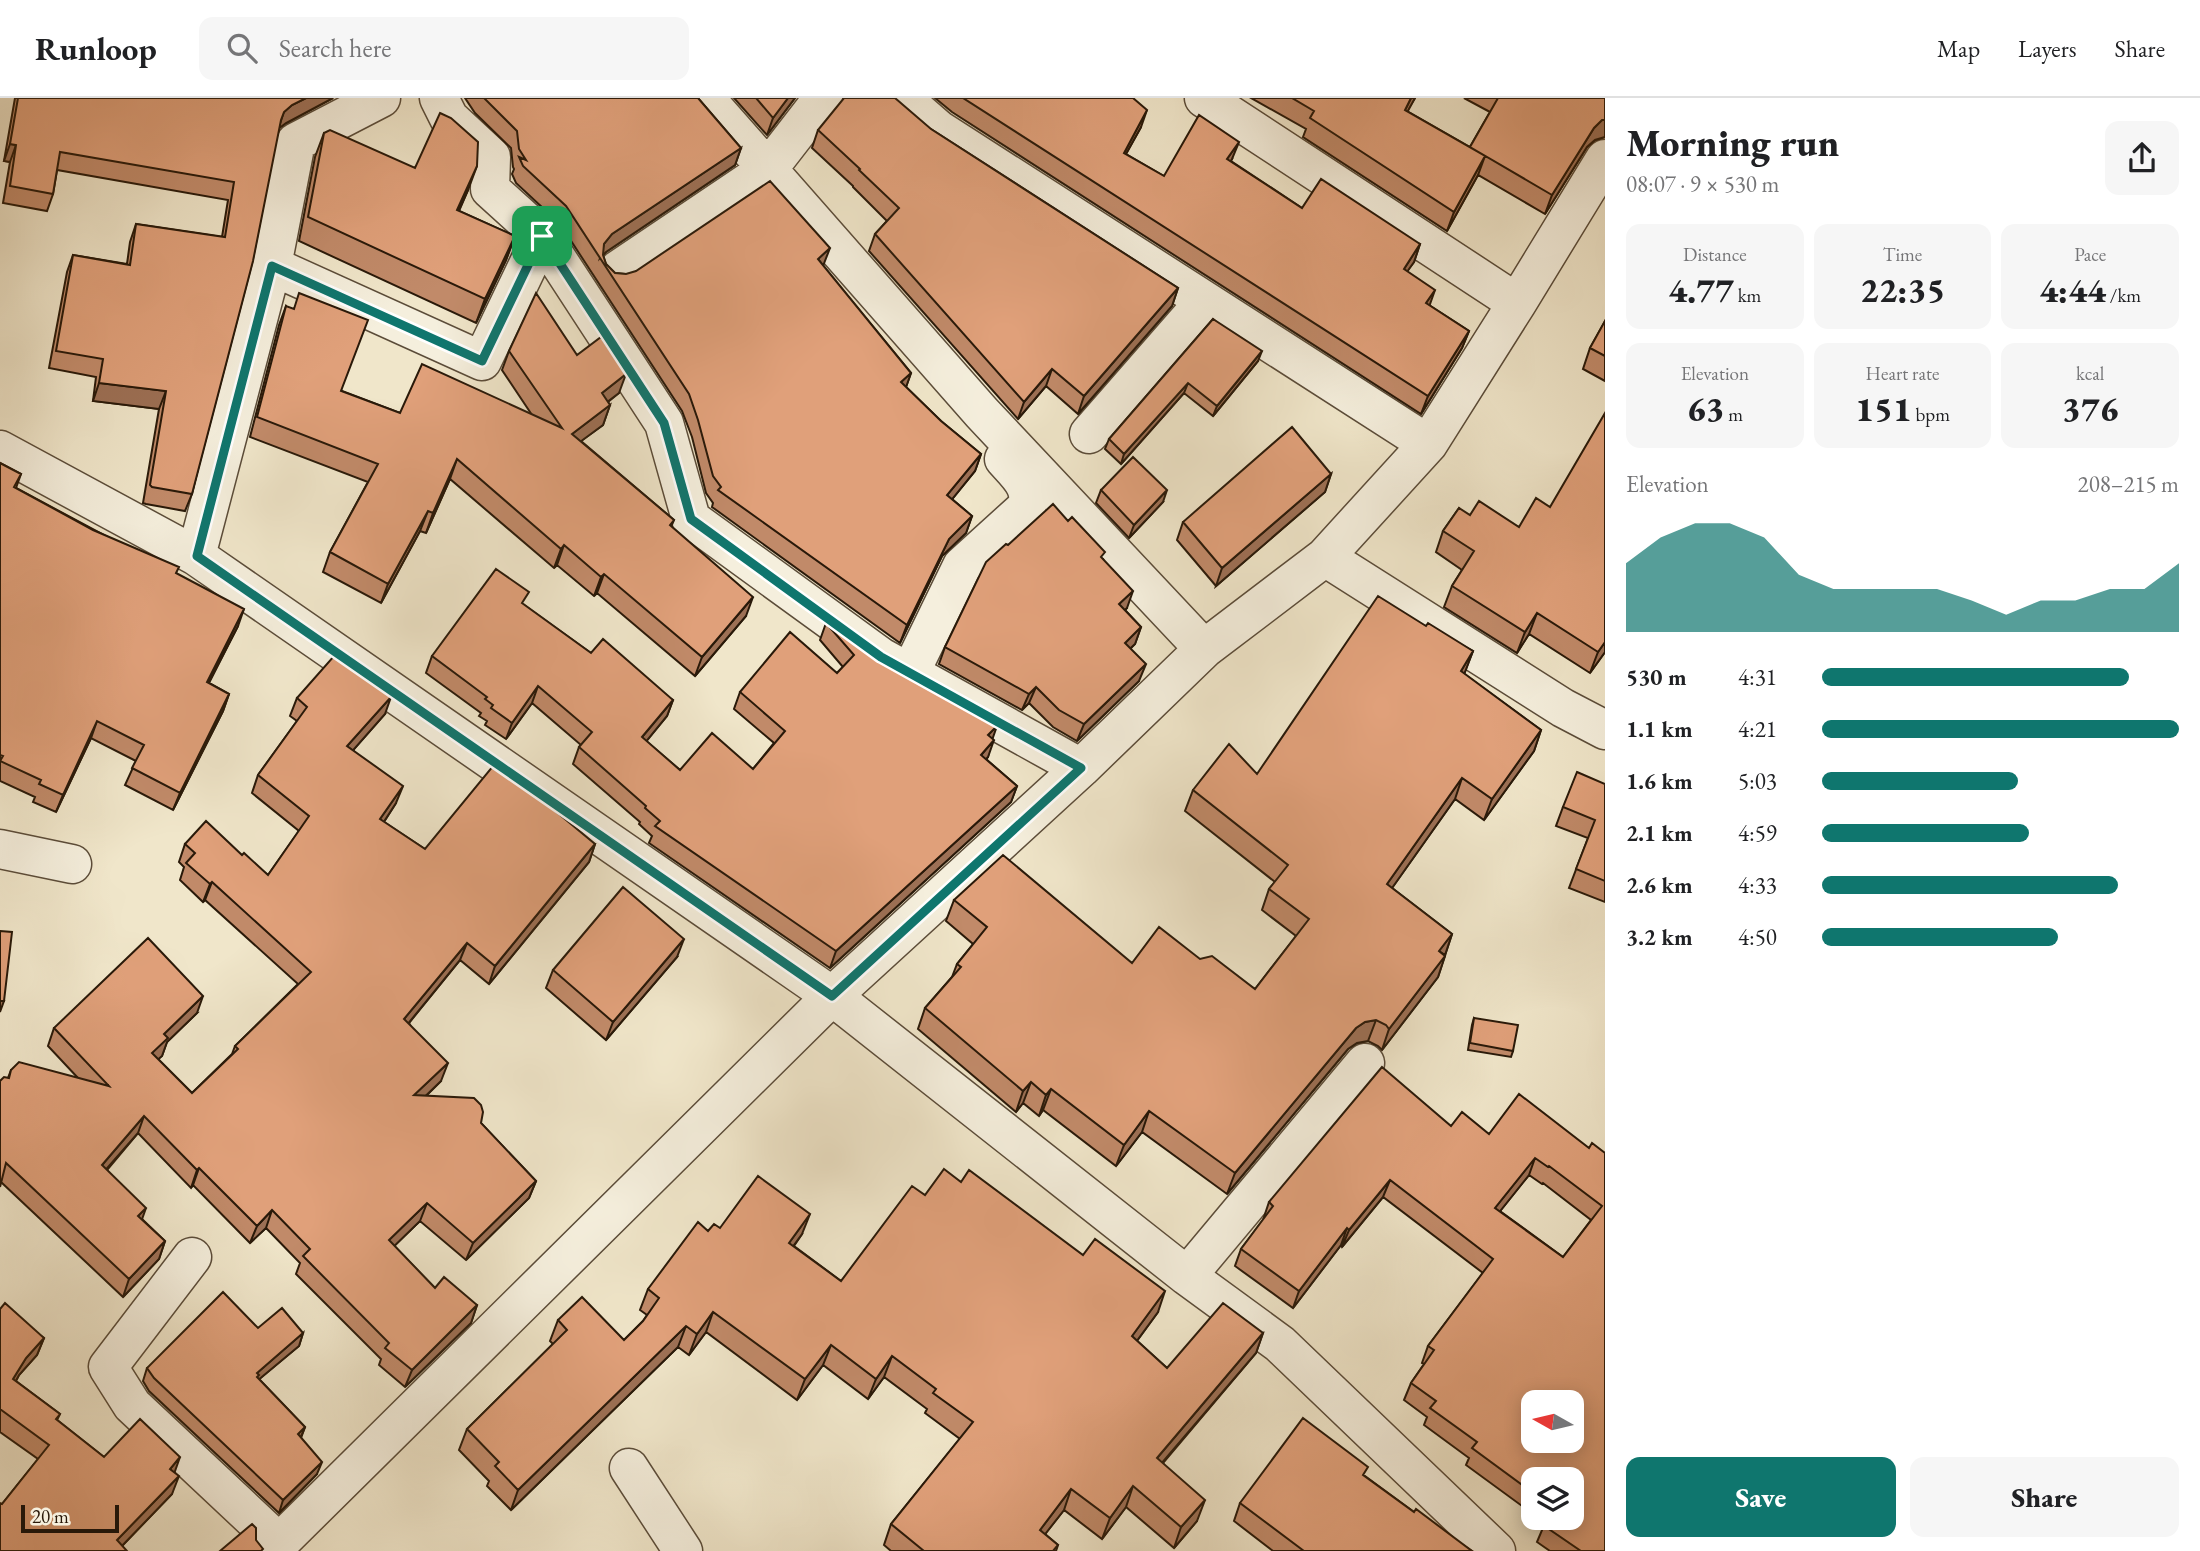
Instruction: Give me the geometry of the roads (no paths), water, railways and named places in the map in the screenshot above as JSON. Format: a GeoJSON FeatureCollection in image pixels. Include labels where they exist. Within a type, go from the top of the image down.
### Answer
{"type":"FeatureCollection","features":[{"type":"Feature","properties":{"kind":"street"},"geometry":{"type":"LineString","coordinates":[[197,556],[272,266],[296,142],[381,98]]}},
{"type":"Feature","properties":{"kind":"street"},"geometry":{"type":"LineString","coordinates":[[439,98],[449,118],[491,157],[490,189],[542,236],[664,423],[691,519],[881,657],[1081,768]]}},
{"type":"Feature","properties":{"kind":"street"},"geometry":{"type":"LineString","coordinates":[[705,98],[982,413],[1204,649]]}},
{"type":"Feature","properties":{"kind":"street"},"geometry":{"type":"LineString","coordinates":[[618,270],[768,169],[823,98]]}},
{"type":"Feature","properties":{"kind":"street"},"geometry":{"type":"LineString","coordinates":[[902,98],[939,130],[1427,443]]}},
{"type":"Feature","properties":{"kind":"street"},"geometry":{"type":"LineString","coordinates":[[1204,98],[1517,303]]}},
{"type":"Feature","properties":{"kind":"street"},"geometry":{"type":"LineString","coordinates":[[192,1257],[108,1367],[132,1405],[275,1547],[832,996],[1081,768],[1204,649],[1325,557],[1427,443],[1605,159]]}},
{"type":"Feature","properties":{"kind":"street"},"geometry":{"type":"LineString","coordinates":[[272,266],[482,361],[542,236]]}},
{"type":"Feature","properties":{"kind":"street"},"geometry":{"type":"LineString","coordinates":[[836,269],[1021,478],[1030,499],[1026,508],[962,566],[910,673]]}},
{"type":"Feature","properties":{"kind":"street"},"geometry":{"type":"LineString","coordinates":[[1089,434],[1205,301]]}},
{"type":"Feature","properties":{"kind":"street"},"geometry":{"type":"LineString","coordinates":[[0,450],[197,556],[832,996],[1187,1276],[1280,1344],[1496,1551]]}},
{"type":"Feature","properties":{"kind":"street"},"geometry":{"type":"LineString","coordinates":[[1325,557],[1563,708],[1605,730]]}},
{"type":"Feature","properties":{"kind":"street"},"geometry":{"type":"LineString","coordinates":[[0,849],[72,863]]}},
{"type":"Feature","properties":{"kind":"street"},"geometry":{"type":"LineString","coordinates":[[1187,1276],[1365,1063]]}},
{"type":"Feature","properties":{"kind":"street"},"geometry":{"type":"LineString","coordinates":[[629,1468],[683,1551]]}}]}
